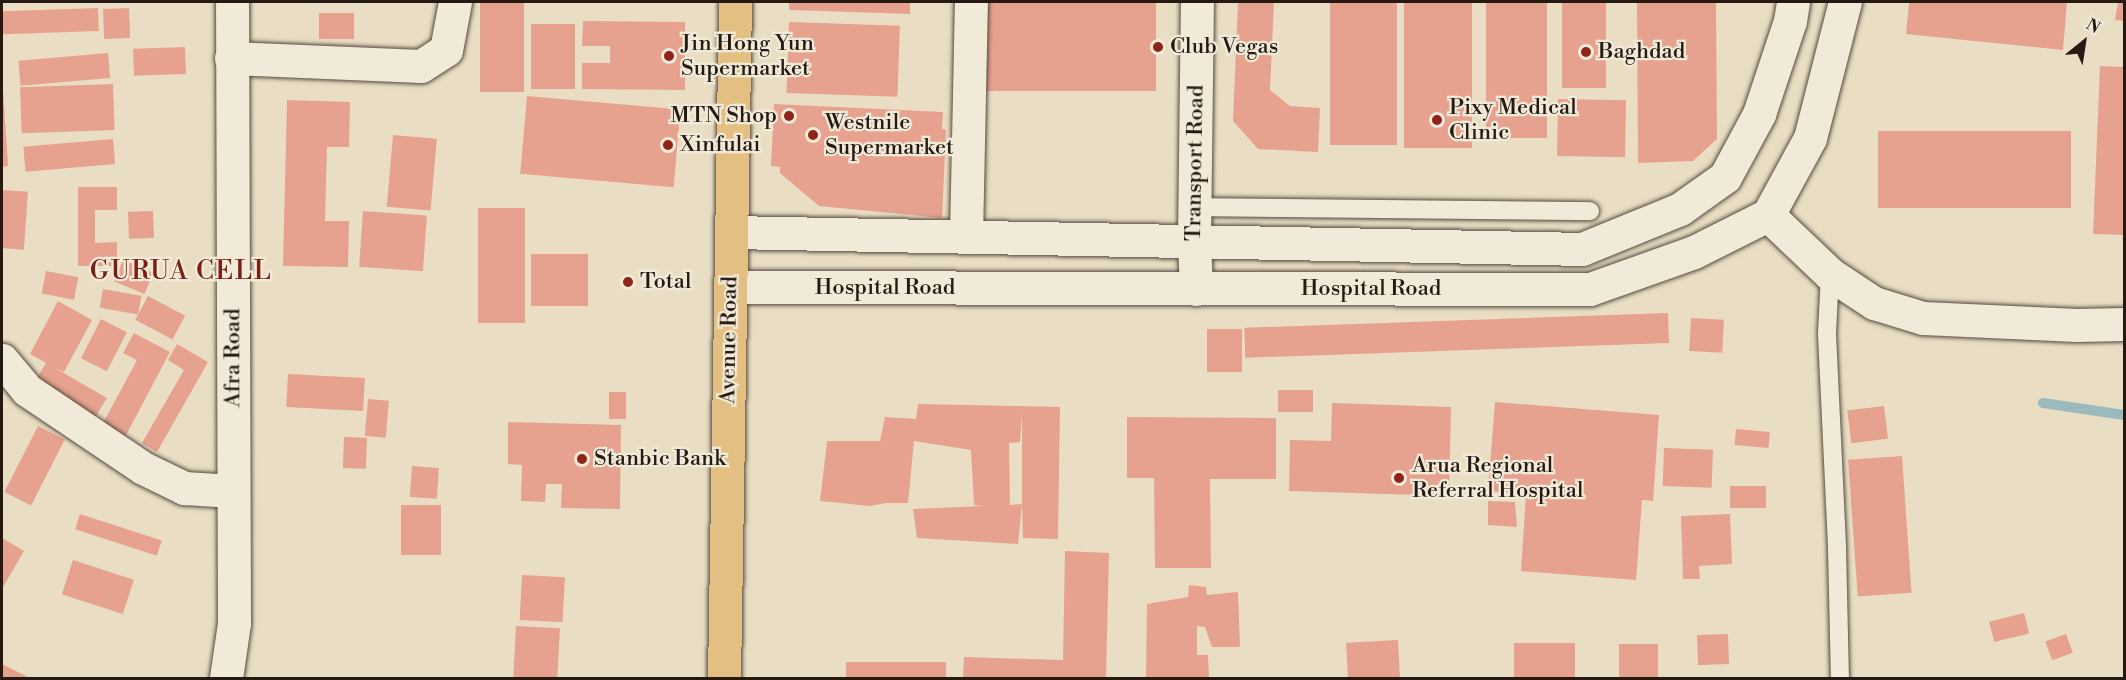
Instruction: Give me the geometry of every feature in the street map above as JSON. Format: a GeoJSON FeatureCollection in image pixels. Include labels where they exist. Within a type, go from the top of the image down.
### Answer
{"type":"FeatureCollection","features":[{"type":"Feature","properties":{"kind":"main road","name":"Afra Road"},"geometry":{"type":"LineString","coordinates":[[226,678],[234,623],[232,2]]}},
{"type":"Feature","properties":{"kind":"main road"},"geometry":{"type":"LineString","coordinates":[[231,58],[421,66],[446,50],[455,2]]}},
{"type":"Feature","properties":{"kind":"main road","name":"Avenue Road"},"geometry":{"type":"LineString","coordinates":[[724,678],[735,2]]}},
{"type":"Feature","properties":{"kind":"main road"},"geometry":{"type":"LineString","coordinates":[[966,237],[971,2]]}},
{"type":"Feature","properties":{"kind":"main road","name":"Transport Road"},"geometry":{"type":"LineString","coordinates":[[1196,289],[1194,207],[1197,2]]}},
{"type":"Feature","properties":{"kind":"main road","name":"Hospital Road"},"geometry":{"type":"LineString","coordinates":[[731,232],[1582,249],[1680,209],[1725,177],[1759,114],[1790,21],[1793,2]]}},
{"type":"Feature","properties":{"kind":"main road"},"geometry":{"type":"LineString","coordinates":[[1845,2],[1810,138],[1768,215],[1830,274],[1874,303],[1923,318],[2077,325],[2124,324]]}},
{"type":"Feature","properties":{"kind":"main road","name":"Hospital Road"},"geometry":{"type":"LineString","coordinates":[[730,287],[1590,289],[1694,252],[1768,215]]}},
{"type":"Feature","properties":{"kind":"main road"},"geometry":{"type":"LineString","coordinates":[[2,360],[27,390],[143,468],[184,488],[233,491]]}},
{"type":"Feature","properties":{"kind":"lane"},"geometry":{"type":"LineString","coordinates":[[1194,207],[1590,211]]}},
{"type":"Feature","properties":{"kind":"lane"},"geometry":{"type":"LineString","coordinates":[[1830,274],[1827,334],[1837,548],[1840,678]]}},
{"type":"Feature","properties":{"kind":"building"},"geometry":{"type":"Polygon","coordinates":[[[480,2],[524,2],[524,92],[480,92],[480,2]]]}},
{"type":"Feature","properties":{"kind":"building"},"geometry":{"type":"Polygon","coordinates":[[[789,2],[910,2],[910,14],[789,10],[789,2]]]}},
{"type":"Feature","properties":{"kind":"building"},"geometry":{"type":"Polygon","coordinates":[[[985,2],[1156,2],[1156,91],[985,91],[985,2]]]}},
{"type":"Feature","properties":{"kind":"building"},"geometry":{"type":"Polygon","coordinates":[[[1238,2],[1274,2],[1270,90],[1290,106],[1320,108],[1318,152],[1258,149],[1233,121],[1238,2]]]}},
{"type":"Feature","properties":{"kind":"building"},"geometry":{"type":"Polygon","coordinates":[[[1330,2],[1397,2],[1397,145],[1330,145],[1330,2]]]}},
{"type":"Feature","properties":{"kind":"building"},"geometry":{"type":"Polygon","coordinates":[[[1404,2],[1472,2],[1472,148],[1404,148],[1404,2]]]}},
{"type":"Feature","properties":{"kind":"building"},"geometry":{"type":"Polygon","coordinates":[[[1486,2],[1547,2],[1547,138],[1486,138],[1486,2]]]}},
{"type":"Feature","properties":{"kind":"building"},"geometry":{"type":"Polygon","coordinates":[[[1562,2],[1606,2],[1606,88],[1562,88],[1562,2]]]}},
{"type":"Feature","properties":{"kind":"building"},"geometry":{"type":"Polygon","coordinates":[[[1637,2],[1716,2],[1717,139],[1693,161],[1638,163],[1637,2]]]}},
{"type":"Feature","properties":{"kind":"building"},"geometry":{"type":"Polygon","coordinates":[[[1909,2],[2067,2],[2063,50],[1906,34],[1909,2]]]}},
{"type":"Feature","properties":{"kind":"building"},"geometry":{"type":"Polygon","coordinates":[[[2118,2],[2124,2],[2124,21],[2115,20],[2118,2]]]}},
{"type":"Feature","properties":{"kind":"building"},"geometry":{"type":"Polygon","coordinates":[[[98,8],[99,31],[3,34],[2,11],[98,8]]]}},
{"type":"Feature","properties":{"kind":"building"},"geometry":{"type":"Polygon","coordinates":[[[129,8],[130,38],[104,39],[103,9],[129,8]]]}},
{"type":"Feature","properties":{"kind":"building"},"geometry":{"type":"Polygon","coordinates":[[[319,13],[354,13],[354,39],[319,39],[319,13]]]}},
{"type":"Feature","properties":{"kind":"building"},"geometry":{"type":"Polygon","coordinates":[[[583,21],[685,22],[685,90],[582,89],[582,63],[610,63],[610,46],[582,46],[583,21]]]}},
{"type":"Feature","properties":{"kind":"building"},"geometry":{"type":"Polygon","coordinates":[[[789,22],[900,26],[897,97],[787,93],[789,22]]]}},
{"type":"Feature","properties":{"kind":"building"},"geometry":{"type":"Polygon","coordinates":[[[531,24],[575,24],[575,89],[531,89],[531,24]]]}},
{"type":"Feature","properties":{"kind":"building"},"geometry":{"type":"Polygon","coordinates":[[[185,47],[186,74],[134,76],[133,49],[185,47]]]}},
{"type":"Feature","properties":{"kind":"building"},"geometry":{"type":"Polygon","coordinates":[[[108,53],[110,78],[21,86],[18,61],[108,53]]]}},
{"type":"Feature","properties":{"kind":"building"},"geometry":{"type":"Polygon","coordinates":[[[2100,66],[2124,67],[2124,235],[2093,234],[2100,66]]]}},
{"type":"Feature","properties":{"kind":"building"},"geometry":{"type":"Polygon","coordinates":[[[2,74],[8,166],[2,167],[2,74]]]}},
{"type":"Feature","properties":{"kind":"building"},"geometry":{"type":"Polygon","coordinates":[[[113,84],[115,130],[22,133],[20,87],[113,84]]]}},
{"type":"Feature","properties":{"kind":"building"},"geometry":{"type":"Polygon","coordinates":[[[527,96],[680,109],[674,187],[520,174],[527,96]]]}},
{"type":"Feature","properties":{"kind":"building"},"geometry":{"type":"Polygon","coordinates":[[[1558,99],[1626,100],[1625,157],[1557,156],[1558,99]]]}},
{"type":"Feature","properties":{"kind":"building"},"geometry":{"type":"Polygon","coordinates":[[[287,100],[350,102],[349,147],[327,147],[325,221],[349,221],[348,267],[283,266],[287,100]]]}},
{"type":"Feature","properties":{"kind":"building"},"geometry":{"type":"Polygon","coordinates":[[[774,104],[943,112],[942,129],[946,130],[942,218],[819,206],[780,173],[780,167],[771,166],[774,104]]]}},
{"type":"Feature","properties":{"kind":"building"},"geometry":{"type":"Polygon","coordinates":[[[1878,131],[2071,131],[2071,208],[1878,208],[1878,131]]]}},
{"type":"Feature","properties":{"kind":"building"},"geometry":{"type":"Polygon","coordinates":[[[393,135],[437,139],[431,211],[387,207],[393,135]]]}},
{"type":"Feature","properties":{"kind":"building"},"geometry":{"type":"Polygon","coordinates":[[[113,139],[115,164],[26,172],[23,147],[113,139]]]}},
{"type":"Feature","properties":{"kind":"building"},"geometry":{"type":"Polygon","coordinates":[[[78,187],[117,187],[117,210],[95,210],[95,243],[117,242],[117,266],[78,266],[78,187]]]}},
{"type":"Feature","properties":{"kind":"building"},"geometry":{"type":"Polygon","coordinates":[[[2,190],[28,192],[24,250],[2,248],[2,190]]]}},
{"type":"Feature","properties":{"kind":"building"},"geometry":{"type":"Polygon","coordinates":[[[478,208],[525,208],[525,323],[478,323],[478,208]]]}},
{"type":"Feature","properties":{"kind":"building"},"geometry":{"type":"Polygon","coordinates":[[[153,211],[154,238],[129,239],[128,212],[153,211]]]}},
{"type":"Feature","properties":{"kind":"building"},"geometry":{"type":"Polygon","coordinates":[[[363,211],[427,215],[423,271],[359,267],[363,211]]]}},
{"type":"Feature","properties":{"kind":"building"},"geometry":{"type":"Polygon","coordinates":[[[531,254],[588,254],[588,306],[531,306],[531,254]]]}},
{"type":"Feature","properties":{"kind":"building"},"geometry":{"type":"Polygon","coordinates":[[[123,260],[153,273],[144,294],[114,281],[123,260]]]}},
{"type":"Feature","properties":{"kind":"building"},"geometry":{"type":"Polygon","coordinates":[[[46,271],[78,277],[74,300],[42,294],[46,271]]]}},
{"type":"Feature","properties":{"kind":"building"},"geometry":{"type":"Polygon","coordinates":[[[103,289],[141,296],[138,314],[100,308],[103,289]]]}},
{"type":"Feature","properties":{"kind":"building"},"geometry":{"type":"Polygon","coordinates":[[[148,296],[185,316],[172,340],[135,320],[148,296]]]}},
{"type":"Feature","properties":{"kind":"building"},"geometry":{"type":"Polygon","coordinates":[[[58,301],[92,320],[64,372],[55,368],[107,398],[91,424],[30,390],[46,363],[30,354],[58,301]]]}},
{"type":"Feature","properties":{"kind":"building"},"geometry":{"type":"Polygon","coordinates":[[[1668,313],[1669,343],[1245,358],[1244,328],[1668,313]]]}},
{"type":"Feature","properties":{"kind":"building"},"geometry":{"type":"Polygon","coordinates":[[[1691,318],[1724,320],[1722,353],[1689,351],[1691,318]]]}},
{"type":"Feature","properties":{"kind":"building"},"geometry":{"type":"Polygon","coordinates":[[[101,319],[127,332],[107,371],[81,358],[101,319]]]}},
{"type":"Feature","properties":{"kind":"building"},"geometry":{"type":"Polygon","coordinates":[[[1207,329],[1242,329],[1242,372],[1207,372],[1207,329]]]}},
{"type":"Feature","properties":{"kind":"building"},"geometry":{"type":"Polygon","coordinates":[[[134,333],[170,352],[124,439],[101,427],[137,360],[123,353],[134,333]]]}},
{"type":"Feature","properties":{"kind":"building"},"geometry":{"type":"Polygon","coordinates":[[[177,344],[208,362],[157,452],[142,443],[184,370],[168,360],[177,344]]]}},
{"type":"Feature","properties":{"kind":"building"},"geometry":{"type":"Polygon","coordinates":[[[288,374],[365,378],[363,411],[286,407],[288,374]]]}},
{"type":"Feature","properties":{"kind":"building"},"geometry":{"type":"Polygon","coordinates":[[[1278,390],[1313,390],[1313,412],[1278,412],[1278,390]]]}},
{"type":"Feature","properties":{"kind":"building"},"geometry":{"type":"Polygon","coordinates":[[[609,392],[626,392],[626,419],[609,419],[609,392]]]}},
{"type":"Feature","properties":{"kind":"building"},"geometry":{"type":"Polygon","coordinates":[[[368,399],[389,401],[386,438],[365,436],[368,399]]]}},
{"type":"Feature","properties":{"kind":"building"},"geometry":{"type":"Polygon","coordinates":[[[1495,402],[1659,415],[1653,501],[1642,500],[1636,580],[1521,571],[1526,494],[1488,491],[1495,402]]]}},
{"type":"Feature","properties":{"kind":"building"},"geometry":{"type":"Polygon","coordinates":[[[1332,403],[1451,407],[1449,496],[1289,491],[1290,440],[1331,441],[1332,403]]]}},
{"type":"Feature","properties":{"kind":"building"},"geometry":{"type":"Polygon","coordinates":[[[918,404],[1060,407],[1058,539],[1023,538],[1022,504],[1018,544],[917,538],[913,509],[983,506],[974,505],[971,450],[914,441],[908,503],[870,506],[820,501],[827,441],[880,441],[885,417],[916,419],[918,404]],[[1022,413],[1020,442],[1009,443],[1010,505],[1022,504],[1022,413]]]}},
{"type":"Feature","properties":{"kind":"building"},"geometry":{"type":"Polygon","coordinates":[[[1884,406],[1888,439],[1851,443],[1847,411],[1884,406]]]}},
{"type":"Feature","properties":{"kind":"building"},"geometry":{"type":"Polygon","coordinates":[[[1127,417],[1276,418],[1276,479],[1210,479],[1211,568],[1155,568],[1154,478],[1127,478],[1127,417]]]}},
{"type":"Feature","properties":{"kind":"building"},"geometry":{"type":"Polygon","coordinates":[[[508,422],[621,425],[620,509],[561,508],[562,484],[546,484],[545,502],[521,501],[522,465],[508,464],[508,422]]]}},
{"type":"Feature","properties":{"kind":"building"},"geometry":{"type":"Polygon","coordinates":[[[38,426],[65,440],[31,506],[4,492],[38,426]]]}},
{"type":"Feature","properties":{"kind":"building"},"geometry":{"type":"Polygon","coordinates":[[[1736,429],[1770,432],[1768,448],[1735,445],[1736,429]]]}},
{"type":"Feature","properties":{"kind":"building"},"geometry":{"type":"Polygon","coordinates":[[[344,437],[367,438],[366,469],[343,468],[344,437]]]}},
{"type":"Feature","properties":{"kind":"building"},"geometry":{"type":"Polygon","coordinates":[[[1664,448],[1713,450],[1712,488],[1663,486],[1664,448]]]}},
{"type":"Feature","properties":{"kind":"building"},"geometry":{"type":"Polygon","coordinates":[[[1902,456],[1912,593],[1858,596],[1848,460],[1902,456]]]}},
{"type":"Feature","properties":{"kind":"building"},"geometry":{"type":"Polygon","coordinates":[[[412,466],[439,468],[437,499],[410,497],[412,466]]]}},
{"type":"Feature","properties":{"kind":"building"},"geometry":{"type":"Polygon","coordinates":[[[1730,486],[1766,486],[1766,508],[1730,508],[1730,486]]]}},
{"type":"Feature","properties":{"kind":"building"},"geometry":{"type":"Polygon","coordinates":[[[1488,501],[1515,502],[1517,527],[1488,525],[1488,501]]]}},
{"type":"Feature","properties":{"kind":"building"},"geometry":{"type":"Polygon","coordinates":[[[401,505],[441,505],[441,555],[401,555],[401,505]]]}},
{"type":"Feature","properties":{"kind":"building"},"geometry":{"type":"Polygon","coordinates":[[[80,514],[162,541],[157,556],[75,529],[80,514]]]}},
{"type":"Feature","properties":{"kind":"building"},"geometry":{"type":"Polygon","coordinates":[[[1730,514],[1732,564],[1699,566],[1700,579],[1683,579],[1681,516],[1730,514]]]}},
{"type":"Feature","properties":{"kind":"building"},"geometry":{"type":"Polygon","coordinates":[[[2,538],[24,551],[3,587],[2,586],[2,538]]]}},
{"type":"Feature","properties":{"kind":"building"},"geometry":{"type":"Polygon","coordinates":[[[1065,551],[1109,553],[1106,678],[963,678],[964,657],[1063,660],[1065,551]]]}},
{"type":"Feature","properties":{"kind":"building"},"geometry":{"type":"Polygon","coordinates":[[[73,560],[134,580],[123,614],[62,594],[73,560]]]}},
{"type":"Feature","properties":{"kind":"building"},"geometry":{"type":"Polygon","coordinates":[[[522,575],[565,577],[563,622],[520,620],[522,575]]]}},
{"type":"Feature","properties":{"kind":"building"},"geometry":{"type":"Polygon","coordinates":[[[1189,585],[1206,587],[1207,595],[1238,592],[1240,647],[1212,647],[1205,627],[1197,626],[1197,655],[1208,655],[1209,678],[1146,678],[1147,604],[1188,597],[1189,585]]]}},
{"type":"Feature","properties":{"kind":"building"},"geometry":{"type":"Polygon","coordinates":[[[2024,613],[2029,633],[1994,642],[1989,622],[2024,613]]]}},
{"type":"Feature","properties":{"kind":"building"},"geometry":{"type":"Polygon","coordinates":[[[516,626],[560,628],[557,678],[513,678],[516,626]]]}},
{"type":"Feature","properties":{"kind":"building"},"geometry":{"type":"Polygon","coordinates":[[[1728,634],[1729,664],[1698,665],[1697,635],[1728,634]]]}},
{"type":"Feature","properties":{"kind":"building"},"geometry":{"type":"Polygon","coordinates":[[[2066,634],[2073,653],[2052,660],[2045,642],[2066,634]]]}},
{"type":"Feature","properties":{"kind":"building"},"geometry":{"type":"Polygon","coordinates":[[[1398,640],[1400,678],[1348,678],[1346,643],[1398,640]]]}},
{"type":"Feature","properties":{"kind":"building"},"geometry":{"type":"Polygon","coordinates":[[[1514,643],[1575,643],[1575,678],[1514,678],[1514,643]]]}},
{"type":"Feature","properties":{"kind":"building"},"geometry":{"type":"Polygon","coordinates":[[[1619,644],[1658,644],[1658,678],[1619,678],[1619,644]]]}},
{"type":"Feature","properties":{"kind":"building"},"geometry":{"type":"Polygon","coordinates":[[[846,662],[946,662],[946,678],[846,678],[846,662]]]}},
{"type":"Feature","properties":{"kind":"building"},"geometry":{"type":"Polygon","coordinates":[[[2,664],[30,678],[2,678],[2,664]]]}},
{"type":"Feature","properties":{"kind":"waterway"},"geometry":{"type":"LineString","coordinates":[[2043,403],[2124,415]]}},
{"type":"Feature","properties":{"kind":"place","name":"Club Vegas"},"geometry":{"type":"Point","coordinates":[1158,47]}},
{"type":"Feature","properties":{"kind":"place","name":"Baghdad"},"geometry":{"type":"Point","coordinates":[1586,52]}},
{"type":"Feature","properties":{"kind":"place","name":"Jin Hong Yun Supermarket"},"geometry":{"type":"Point","coordinates":[669,56]}},
{"type":"Feature","properties":{"kind":"place","name":"MTN Shop"},"geometry":{"type":"Point","coordinates":[789,116]}},
{"type":"Feature","properties":{"kind":"place","name":"Pixy Medical Clinic"},"geometry":{"type":"Point","coordinates":[1437,120]}},
{"type":"Feature","properties":{"kind":"place","name":"Westnile Supermarket"},"geometry":{"type":"Point","coordinates":[813,135]}},
{"type":"Feature","properties":{"kind":"place","name":"Xinfulai"},"geometry":{"type":"Point","coordinates":[668,145]}},
{"type":"Feature","properties":{"kind":"place","name":"Total"},"geometry":{"type":"Point","coordinates":[628,282]}},
{"type":"Feature","properties":{"kind":"place","name":"Stanbic Bank"},"geometry":{"type":"Point","coordinates":[582,459]}},
{"type":"Feature","properties":{"kind":"place","name":"Arua Regional Referral Hospital"},"geometry":{"type":"Point","coordinates":[1399,478]}},
{"type":"Feature","properties":{"kind":"district","name":"GURUA CELL"},"geometry":{"type":"Point","coordinates":[181,272]}}]}
